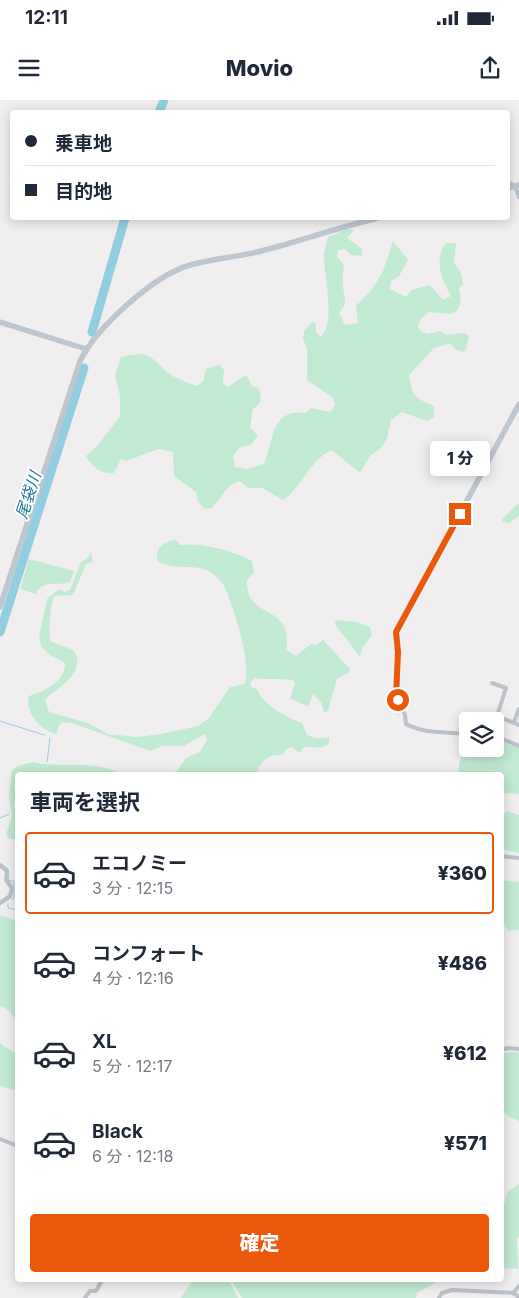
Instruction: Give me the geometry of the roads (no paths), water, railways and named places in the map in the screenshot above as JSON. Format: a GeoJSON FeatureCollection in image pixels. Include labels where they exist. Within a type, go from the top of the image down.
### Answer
{"type":"FeatureCollection","features":[{"type":"Feature","properties":{"kind":"street"},"geometry":{"type":"LineString","coordinates":[[517,186],[519,197]]}},
{"type":"Feature","properties":{"kind":"street"},"geometry":{"type":"LineString","coordinates":[[0,607],[80,361],[86,349],[103,328],[136,298],[173,271],[191,265],[264,251],[371,220]]}},
{"type":"Feature","properties":{"kind":"street"},"geometry":{"type":"LineString","coordinates":[[0,322],[86,349]]}},
{"type":"Feature","properties":{"kind":"street"},"geometry":{"type":"LineString","coordinates":[[459,733],[428,730],[423,732],[406,724],[405,714],[396,697],[398,652],[396,632],[519,404]]}},
{"type":"Feature","properties":{"kind":"street"},"geometry":{"type":"LineString","coordinates":[[492,683],[506,688],[498,712]]}},
{"type":"Feature","properties":{"kind":"street"},"geometry":{"type":"LineString","coordinates":[[514,722],[519,709]]}},
{"type":"Feature","properties":{"kind":"street"},"geometry":{"type":"LineString","coordinates":[[504,718],[519,724]]}},
{"type":"Feature","properties":{"kind":"street"},"geometry":{"type":"LineString","coordinates":[[504,740],[519,746]]}},
{"type":"Feature","properties":{"kind":"street"},"geometry":{"type":"LineString","coordinates":[[504,856],[519,858]]}},
{"type":"Feature","properties":{"kind":"street"},"geometry":{"type":"LineString","coordinates":[[0,865],[7,871],[6,880],[12,888],[10,896],[0,903]]}},
{"type":"Feature","properties":{"kind":"street"},"geometry":{"type":"LineString","coordinates":[[504,1049],[519,1049]]}},
{"type":"Feature","properties":{"kind":"street"},"geometry":{"type":"LineString","coordinates":[[0,1139],[15,1145]]}},
{"type":"Feature","properties":{"kind":"street"},"geometry":{"type":"LineString","coordinates":[[84,1298],[90,1291],[96,1291],[101,1282]]}},
{"type":"Feature","properties":{"kind":"street"},"geometry":{"type":"LineString","coordinates":[[513,1293],[519,1286]]}},
{"type":"Feature","properties":{"kind":"street"},"geometry":{"type":"LineString","coordinates":[[439,1298],[442,1293],[452,1290],[513,1293],[519,1296]]}},
{"type":"Feature","properties":{"kind":"waterway","name":"尾袋川"},"geometry":{"type":"LineString","coordinates":[[160,110],[164,100]]}},
{"type":"Feature","properties":{"kind":"waterway","name":"尾袋川"},"geometry":{"type":"LineString","coordinates":[[92,332],[124,220]]}},
{"type":"Feature","properties":{"kind":"waterway","name":"尾袋川"},"geometry":{"type":"LineString","coordinates":[[0,632],[84,368]]}},
{"type":"Feature","properties":{"kind":"waterway"},"geometry":{"type":"LineString","coordinates":[[0,721],[44,735]]}},
{"type":"Feature","properties":{"kind":"waterway"},"geometry":{"type":"LineString","coordinates":[[47,762],[50,738]]}},
{"type":"Feature","properties":{"kind":"waterway"},"geometry":{"type":"LineString","coordinates":[[0,818],[9,814]]}},
{"type":"Feature","properties":{"kind":"waterway"},"geometry":{"type":"LineString","coordinates":[[0,863],[8,869],[9,881],[14,881],[14,897],[12,900]]}},
{"type":"Feature","properties":{"kind":"waterway"},"geometry":{"type":"LineString","coordinates":[[0,905],[9,899]]}},
{"type":"Feature","properties":{"kind":"waterway"},"geometry":{"type":"LineString","coordinates":[[8,904],[8,908],[15,909]]}}]}
